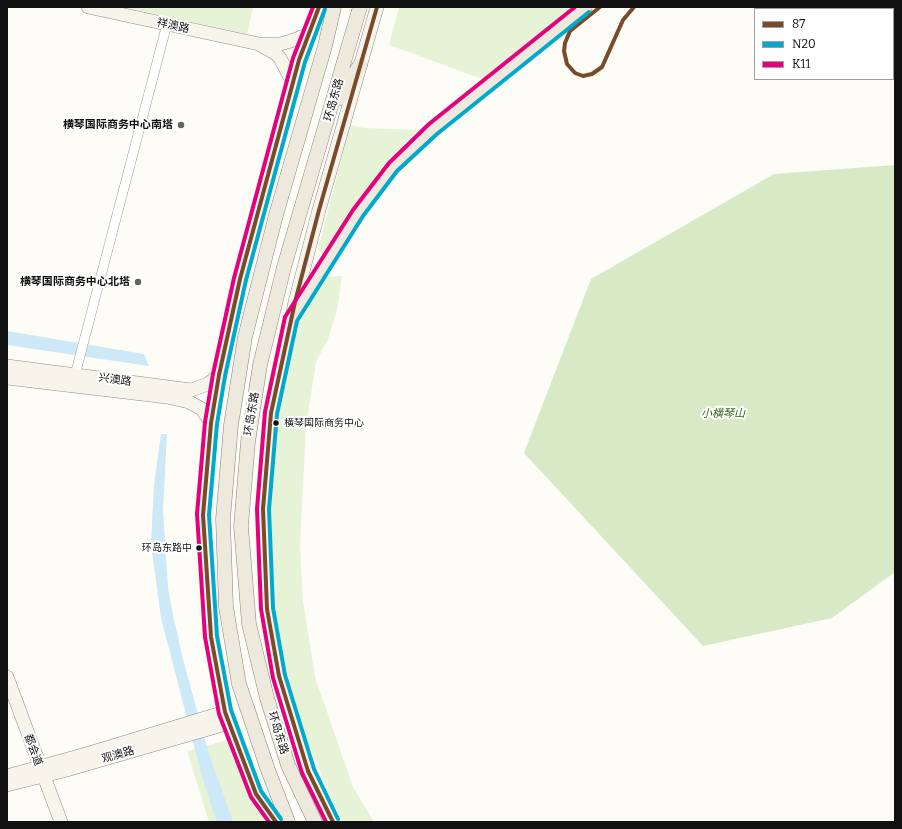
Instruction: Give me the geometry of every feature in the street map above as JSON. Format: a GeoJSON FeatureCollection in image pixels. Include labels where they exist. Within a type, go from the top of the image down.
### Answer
{"type":"FeatureCollection","features":[{"type":"Feature","properties":{"kind":"main road","name":"祥澳路"},"geometry":{"type":"LineString","coordinates":[[88,7],[259,44],[280,44],[291,42],[309,34]]}},
{"type":"Feature","properties":{"kind":"main road"},"geometry":{"type":"LineString","coordinates":[[276,822],[256,794],[227,718],[211,637],[203,515],[211,423],[219,375],[240,279],[299,60],[319,7]]}},
{"type":"Feature","properties":{"kind":"main road","name":"环岛东路"},"geometry":{"type":"LineString","coordinates":[[288,822],[268,770],[239,684],[226,607],[223,519],[231,425],[245,337],[276,215],[325,46],[334,7]]}},
{"type":"Feature","properties":{"kind":"main road","name":"环岛东路"},"geometry":{"type":"LineString","coordinates":[[315,822],[288,765],[265,690],[249,624],[241,526],[248,442],[260,365],[284,267],[331,111],[360,7]]}},
{"type":"Feature","properties":{"kind":"main road"},"geometry":{"type":"LineString","coordinates":[[333,822],[308,771],[279,676],[267,609],[263,509],[271,413],[291,319],[319,210],[377,7]]}},
{"type":"Feature","properties":{"kind":"main road"},"geometry":{"type":"LineString","coordinates":[[291,319],[358,213],[393,167],[411,148],[433,129],[585,7]]}},
{"type":"Feature","properties":{"kind":"main road","name":"祥澳路"},"geometry":{"type":"LineString","coordinates":[[259,44],[280,58],[285,65],[293,83]]}},
{"type":"Feature","properties":{"kind":"main road"},"geometry":{"type":"LineString","coordinates":[[331,111],[360,66]]}},
{"type":"Feature","properties":{"kind":"main road","name":"兴澳路"},"geometry":{"type":"LineString","coordinates":[[7,366],[191,390],[208,384],[219,375]]}},
{"type":"Feature","properties":{"kind":"main road","name":"兴澳路"},"geometry":{"type":"LineString","coordinates":[[7,378],[189,402],[202,409],[211,423]]}},
{"type":"Feature","properties":{"kind":"main road","name":"都会道"},"geometry":{"type":"LineString","coordinates":[[7,677],[61,822]]}},
{"type":"Feature","properties":{"kind":"main road","name":"观澳路"},"geometry":{"type":"LineString","coordinates":[[7,785],[41,771],[227,718]]}},
{"type":"Feature","properties":{"kind":"main road","name":"观澳路"},"geometry":{"type":"LineString","coordinates":[[7,776],[41,771]]}},
{"type":"Feature","properties":{"kind":"street"},"geometry":{"type":"LineString","coordinates":[[75,375],[167,24]]}},
{"type":"Feature","properties":{"kind":"green space"},"geometry":{"type":"Polygon","coordinates":[[[123,7],[253,7],[247,34],[123,7]]]}},
{"type":"Feature","properties":{"kind":"green space"},"geometry":{"type":"Polygon","coordinates":[[[399,7],[574,7],[485,80],[389,45],[399,7]]]}},
{"type":"Feature","properties":{"kind":"green space"},"geometry":{"type":"Polygon","coordinates":[[[350,125],[364,128],[418,130],[386,162],[323,255],[318,250],[350,125]]]}},
{"type":"Feature","properties":{"kind":"green space","name":"小橫琴山"},"geometry":{"type":"Polygon","coordinates":[[[895,165],[895,572],[832,618],[703,646],[524,453],[591,279],[774,174],[895,165]]]}},
{"type":"Feature","properties":{"kind":"green space"},"geometry":{"type":"Polygon","coordinates":[[[342,276],[337,310],[328,339],[316,362],[306,426],[300,546],[303,601],[315,677],[353,787],[374,822],[342,822],[304,733],[275,631],[269,538],[271,468],[278,413],[291,348],[307,303],[327,277],[342,276]]]}},
{"type":"Feature","properties":{"kind":"green space"},"geometry":{"type":"Polygon","coordinates":[[[228,740],[232,743],[265,822],[209,822],[187,751],[228,740]]]}},
{"type":"Feature","properties":{"kind":"water"},"geometry":{"type":"Polygon","coordinates":[[[7,331],[144,354],[149,366],[7,345],[7,331]]]}},
{"type":"Feature","properties":{"kind":"water"},"geometry":{"type":"Polygon","coordinates":[[[161,434],[167,434],[163,510],[168,588],[173,615],[183,659],[208,751],[233,822],[217,822],[202,776],[161,618],[151,544],[154,485],[161,434]]]}},
{"type":"Feature","properties":{"kind":"transit line","name":"K11"},"geometry":{"type":"LineString","coordinates":[[269,822],[251,797],[219,714],[205,637],[197,514],[205,422],[213,374],[234,278],[293,58],[313,7]]}},
{"type":"Feature","properties":{"kind":"transit line","name":"87"},"geometry":{"type":"LineString","coordinates":[[276,822],[256,794],[225,712],[211,637],[203,515],[211,423],[219,375],[240,279],[299,60],[319,7]]}},
{"type":"Feature","properties":{"kind":"transit line","name":"87"},"geometry":{"type":"LineString","coordinates":[[333,822],[308,771],[279,676],[267,609],[263,509],[271,413],[295,302],[319,210],[377,7]]}},
{"type":"Feature","properties":{"kind":"transit line","name":"K11"},"geometry":{"type":"LineString","coordinates":[[326,822],[302,773],[273,678],[261,609],[257,509],[265,412],[285,317],[353,210],[389,163],[429,124],[575,7]]}},
{"type":"Feature","properties":{"kind":"transit line","name":"87"},"geometry":{"type":"LineString","coordinates":[[600,7],[570,31],[565,43],[564,51],[567,64],[575,73],[583,76],[592,74],[602,67],[623,20],[634,7]]}},
{"type":"Feature","properties":{"kind":"transit line","name":"N20"},"geometry":{"type":"LineString","coordinates":[[281,819],[261,791],[231,710],[217,636],[209,515],[217,424],[225,376],[246,280],[305,62],[325,9]]}},
{"type":"Feature","properties":{"kind":"transit line","name":"N20"},"geometry":{"type":"LineString","coordinates":[[338,819],[314,769],[285,675],[273,608],[269,509],[277,414],[297,321],[363,216],[397,171],[437,134],[589,12]]}},
{"type":"Feature","properties":{"kind":"place","name":"横琴国际商务中心南塔"},"geometry":{"type":"Point","coordinates":[181,125]}},
{"type":"Feature","properties":{"kind":"place","name":"横琴国际商务中心北塔"},"geometry":{"type":"Point","coordinates":[138,282]}},
{"type":"Feature","properties":{"kind":"place","name":"横琴国际商务中心"},"geometry":{"type":"Point","coordinates":[276,423]}},
{"type":"Feature","properties":{"kind":"place","name":"环岛东路中"},"geometry":{"type":"Point","coordinates":[199,548]}}]}
